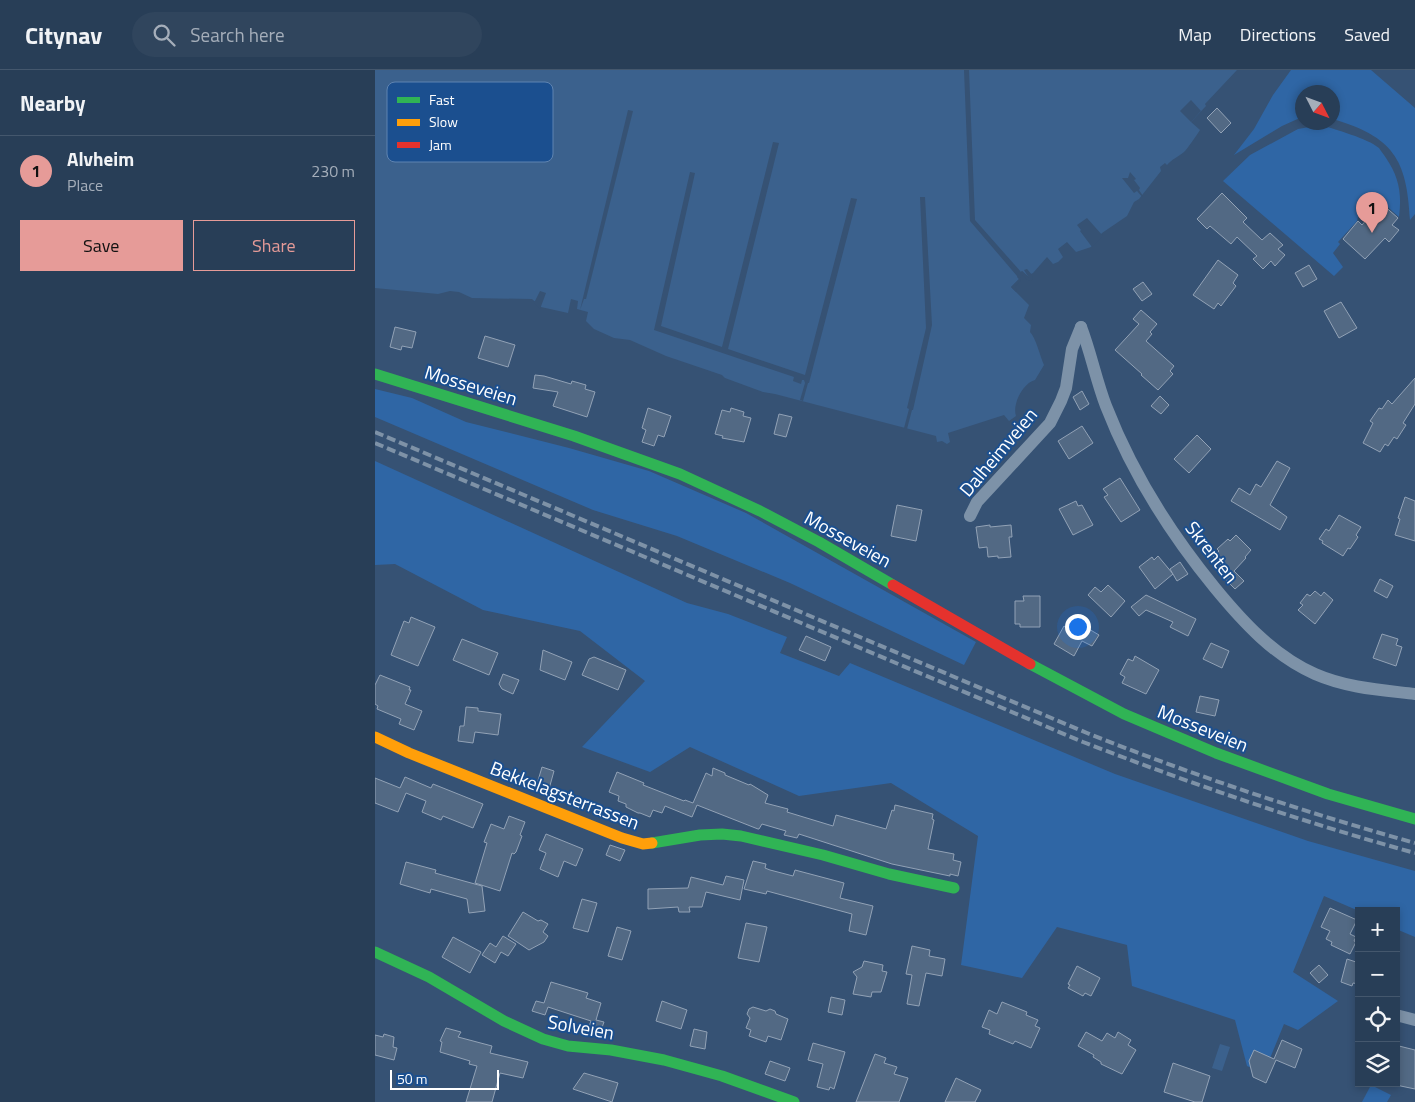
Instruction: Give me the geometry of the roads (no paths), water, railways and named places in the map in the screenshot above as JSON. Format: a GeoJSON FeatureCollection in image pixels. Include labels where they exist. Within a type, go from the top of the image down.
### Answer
{"type":"FeatureCollection","features":[{"type":"Feature","properties":{"kind":"main road","name":"Mosseveien"},"geometry":{"type":"LineString","coordinates":[[375,374],[574,436],[680,474],[760,510],[1051,676],[1123,714],[1216,753],[1328,794],[1415,819]]}},
{"type":"Feature","properties":{"kind":"main road","name":"Bekkelagsterrassen"},"geometry":{"type":"LineString","coordinates":[[375,737],[409,753],[622,838],[643,844],[700,835],[722,834],[741,836],[814,853],[889,874],[954,888]]}},
{"type":"Feature","properties":{"kind":"main road","name":"Mosseveien"},"geometry":{"type":"LineString","coordinates":[[1285,777],[1321,780]]}},
{"type":"Feature","properties":{"kind":"main road","name":"Solveien"},"geometry":{"type":"LineString","coordinates":[[375,952],[429,977],[504,1021],[543,1039],[590,1050],[611,1050],[664,1060],[722,1076],[793,1102]]}},
{"type":"Feature","properties":{"kind":"street","name":"Dalheimveien"},"geometry":{"type":"LineString","coordinates":[[970,516],[977,502],[1050,423],[1066,388],[1072,349],[1081,327]]}},
{"type":"Feature","properties":{"kind":"street","name":"Skrenten"},"geometry":{"type":"LineString","coordinates":[[1081,327],[1106,407],[1142,483],[1174,535],[1239,617],[1265,642],[1299,666],[1314,674],[1346,685],[1415,694]]}},
{"type":"Feature","properties":{"kind":"street"},"geometry":{"type":"LineString","coordinates":[[1400,1016],[1415,1020]]}},
{"type":"Feature","properties":{"kind":"railway"},"geometry":{"type":"LineString","coordinates":[[375,432],[1087,733],[1168,764],[1250,792],[1332,819],[1415,843]]}},
{"type":"Feature","properties":{"kind":"railway"},"geometry":{"type":"LineString","coordinates":[[375,443],[1083,742],[1247,802],[1415,853]]}},
{"type":"Feature","properties":{"kind":"place","name":"Alvheim"},"geometry":{"type":"Point","coordinates":[1372,233]}}]}
